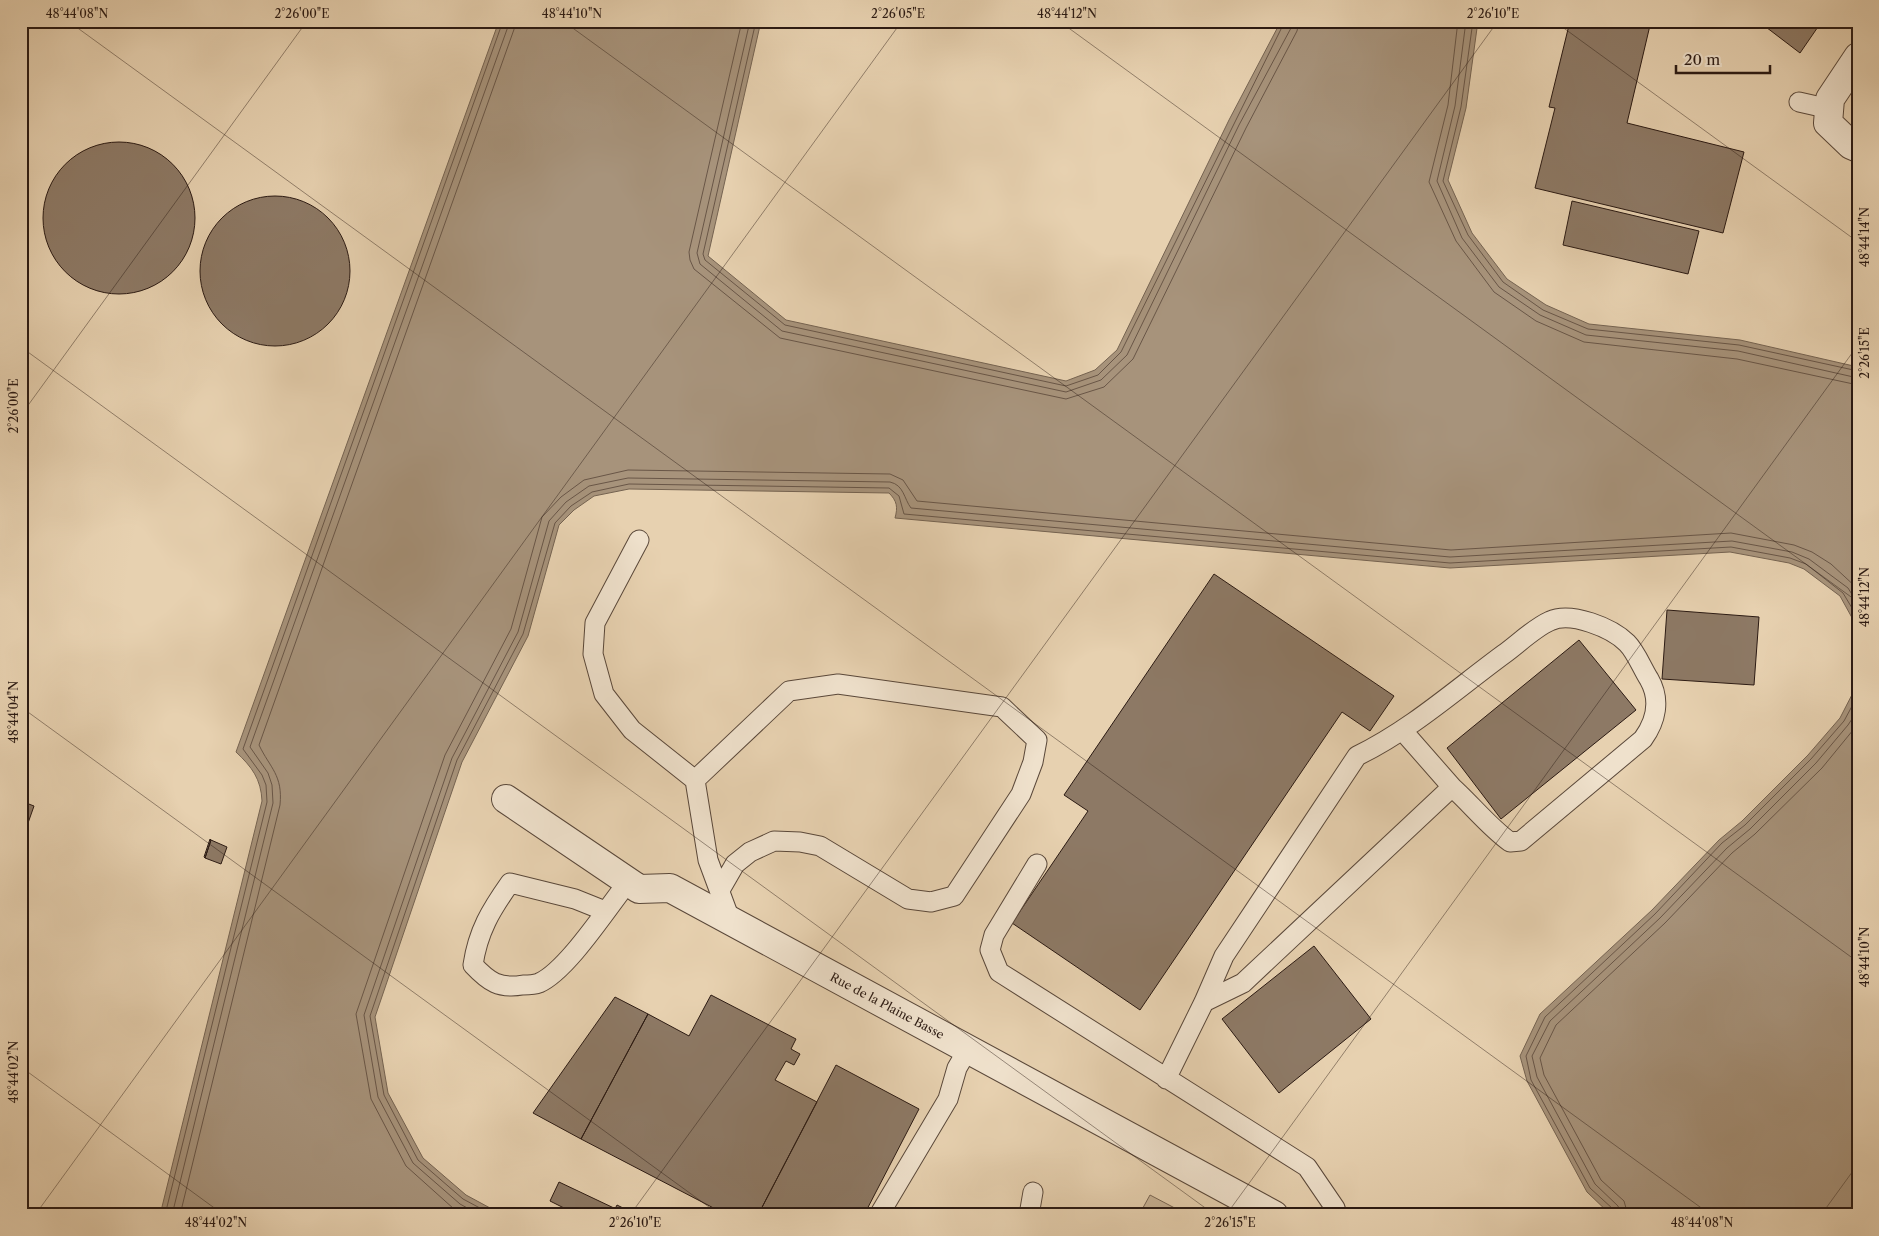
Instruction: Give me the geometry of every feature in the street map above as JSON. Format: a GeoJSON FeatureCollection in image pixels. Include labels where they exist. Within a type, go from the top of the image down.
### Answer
{"type":"FeatureCollection","features":[{"type":"Feature","properties":{"kind":"street"},"geometry":{"type":"LineString","coordinates":[[1858,57],[1830,99],[1828,123],[1851,145],[1858,148]]}},
{"type":"Feature","properties":{"kind":"street","name":"Rue de la Plaine Basse"},"geometry":{"type":"LineString","coordinates":[[506,798],[639,889],[670,888],[1274,1215]]}},
{"type":"Feature","properties":{"kind":"lane"},"geometry":{"type":"LineString","coordinates":[[1800,102],[1830,109]]}},
{"type":"Feature","properties":{"kind":"lane"},"geometry":{"type":"LineString","coordinates":[[639,540],[595,624],[593,654],[604,694],[632,730],[695,780],[708,860],[732,922]]}},
{"type":"Feature","properties":{"kind":"lane"},"geometry":{"type":"LineString","coordinates":[[1166,1079],[1204,1002],[1224,956],[1357,756],[1432,711],[1453,692],[1551,620],[1573,618],[1605,628],[1628,644],[1651,683],[1656,712],[1652,726],[1643,739],[1521,841],[1510,842],[1499,834],[1475,807],[1452,787],[1402,730]]}},
{"type":"Feature","properties":{"kind":"lane"},"geometry":{"type":"LineString","coordinates":[[695,780],[788,691],[838,684],[1002,707],[1037,740],[1033,762],[1021,794],[954,896],[931,902],[908,899],[820,846],[800,842],[774,841],[750,852],[735,864],[720,890]]}},
{"type":"Feature","properties":{"kind":"lane"},"geometry":{"type":"LineString","coordinates":[[1204,1002],[1243,983],[1452,787]]}},
{"type":"Feature","properties":{"kind":"lane"},"geometry":{"type":"LineString","coordinates":[[1037,864],[994,935],[990,950],[999,972],[1307,1167],[1336,1208],[1337,1215]]}},
{"type":"Feature","properties":{"kind":"lane"},"geometry":{"type":"LineString","coordinates":[[605,912],[575,899],[510,882],[491,910],[476,942],[473,964],[488,980],[509,987],[539,983],[563,964],[605,912],[628,882]]}},
{"type":"Feature","properties":{"kind":"lane"},"geometry":{"type":"LineString","coordinates":[[879,1215],[948,1099],[957,1068],[968,1049]]}},
{"type":"Feature","properties":{"kind":"lane"},"geometry":{"type":"LineString","coordinates":[[1029,1215],[1033,1192]]}},
{"type":"Feature","properties":{"kind":"shaded area"},"geometry":{"type":"Polygon","coordinates":[[[1150,1195],[1188,1215],[1139,1215],[1150,1195]]]}},
{"type":"Feature","properties":{"kind":"water"},"geometry":{"type":"Polygon","coordinates":[[[499,21],[761,21],[708,256],[786,320],[1066,381],[1095,370],[1117,350],[1229,120],[1281,21],[1478,21],[1466,108],[1448,180],[1472,233],[1507,279],[1546,305],[1589,324],[1740,340],[1858,367],[1858,634],[1856,625],[1840,596],[1804,569],[1789,563],[1730,552],[1450,568],[895,518],[896,504],[889,493],[629,489],[594,496],[574,510],[559,525],[528,636],[462,762],[375,1017],[388,1093],[423,1158],[466,1195],[503,1215],[160,1215],[262,801],[260,786],[255,774],[236,752],[499,21]]]}},
{"type":"Feature","properties":{"kind":"water"},"geometry":{"type":"Polygon","coordinates":[[[1858,683],[1858,1215],[1611,1215],[1587,1192],[1527,1081],[1520,1056],[1540,1014],[1652,910],[1719,840],[1742,821],[1808,755],[1840,718],[1858,683]]]}},
{"type":"Feature","properties":{"kind":"building"},"geometry":{"type":"Polygon","coordinates":[[[1570,21],[1651,21],[1627,123],[1744,152],[1723,233],[1535,188],[1555,108],[1549,107],[1570,21]]]}},
{"type":"Feature","properties":{"kind":"building"},"geometry":{"type":"Polygon","coordinates":[[[1758,21],[1822,21],[1800,53],[1758,21]]]}},
{"type":"Feature","properties":{"kind":"building"},"geometry":{"type":"Polygon","coordinates":[[[119,142],[148,148],[161,155],[172,165],[182,176],[189,189],[195,218],[189,247],[182,260],[172,271],[161,281],[148,288],[119,294],[90,288],[77,281],[66,271],[56,260],[49,247],[43,218],[49,189],[56,176],[66,165],[77,155],[90,148],[119,142]]]}},
{"type":"Feature","properties":{"kind":"building"},"geometry":{"type":"Polygon","coordinates":[[[275,196],[290,197],[304,202],[317,208],[328,218],[338,229],[344,242],[349,256],[349,286],[344,300],[338,313],[328,324],[317,334],[304,340],[290,345],[275,346],[260,345],[246,340],[233,334],[222,324],[212,313],[206,300],[201,286],[200,271],[201,256],[206,242],[212,229],[222,218],[233,208],[246,202],[260,197],[275,196]]]}},
{"type":"Feature","properties":{"kind":"building"},"geometry":{"type":"Polygon","coordinates":[[[1572,201],[1699,231],[1688,274],[1563,245],[1572,201]]]}},
{"type":"Feature","properties":{"kind":"building"},"geometry":{"type":"Polygon","coordinates":[[[1214,574],[1394,696],[1370,731],[1342,712],[1140,1010],[1012,923],[1088,811],[1064,795],[1214,574]]]}},
{"type":"Feature","properties":{"kind":"building"},"geometry":{"type":"Polygon","coordinates":[[[1667,610],[1759,617],[1754,685],[1662,679],[1667,610]]]}},
{"type":"Feature","properties":{"kind":"building"},"geometry":{"type":"Polygon","coordinates":[[[1579,640],[1636,710],[1501,819],[1447,748],[1579,640]]]}},
{"type":"Feature","properties":{"kind":"building"},"geometry":{"type":"Polygon","coordinates":[[[21,801],[34,806],[21,843],[21,801]]]}},
{"type":"Feature","properties":{"kind":"building"},"geometry":{"type":"Polygon","coordinates":[[[211,840],[205,858],[204,857],[211,840]]]}},
{"type":"Feature","properties":{"kind":"building"},"geometry":{"type":"Polygon","coordinates":[[[211,840],[227,847],[221,864],[205,858],[211,840]]]}},
{"type":"Feature","properties":{"kind":"building"},"geometry":{"type":"Polygon","coordinates":[[[1314,946],[1371,1019],[1279,1093],[1222,1019],[1314,946]]]}},
{"type":"Feature","properties":{"kind":"building"},"geometry":{"type":"Polygon","coordinates":[[[711,995],[796,1039],[791,1049],[800,1054],[794,1065],[786,1061],[775,1080],[817,1102],[758,1215],[727,1215],[581,1139],[648,1014],[689,1036],[711,995]]]}},
{"type":"Feature","properties":{"kind":"building"},"geometry":{"type":"Polygon","coordinates":[[[615,997],[648,1014],[581,1139],[533,1113],[615,997]]]}},
{"type":"Feature","properties":{"kind":"building"},"geometry":{"type":"Polygon","coordinates":[[[836,1065],[919,1109],[864,1215],[758,1215],[836,1065]]]}},
{"type":"Feature","properties":{"kind":"building"},"geometry":{"type":"Polygon","coordinates":[[[559,1182],[616,1209],[612,1215],[578,1215],[550,1201],[559,1182]]]}},
{"type":"Feature","properties":{"kind":"building"},"geometry":{"type":"Polygon","coordinates":[[[617,1205],[637,1215],[612,1215],[617,1205]]]}}]}
